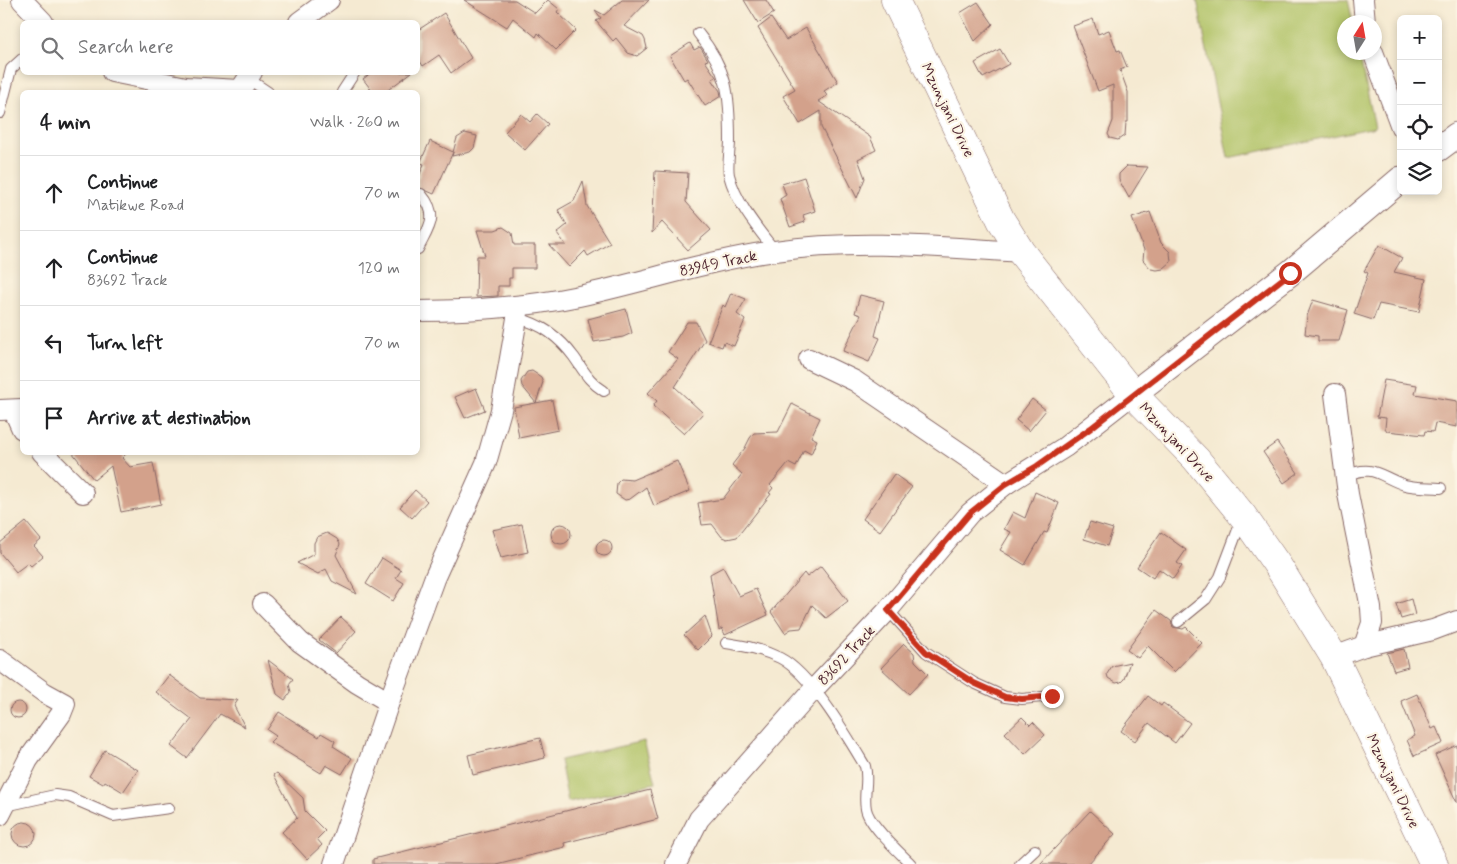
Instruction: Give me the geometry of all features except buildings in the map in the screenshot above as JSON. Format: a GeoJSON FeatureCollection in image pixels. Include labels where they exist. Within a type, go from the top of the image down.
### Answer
{"type":"FeatureCollection","features":[{"type":"Feature","properties":{"kind":"main road","name":"Mzunjani Drive"},"geometry":{"type":"LineString","coordinates":[[895,0],[1001,220],[1021,252],[1133,394],[1196,459],[1243,516],[1278,566],[1334,657],[1434,864]]}},
{"type":"Feature","properties":{"kind":"street"},"geometry":{"type":"LineString","coordinates":[[22,0],[41,20]]}},
{"type":"Feature","properties":{"kind":"street"},"geometry":{"type":"LineString","coordinates":[[302,20],[329,0]]}},
{"type":"Feature","properties":{"kind":"street"},"geometry":{"type":"LineString","coordinates":[[1363,0],[1365,15]]}},
{"type":"Feature","properties":{"kind":"street"},"geometry":{"type":"LineString","coordinates":[[1376,60],[1397,115]]}},
{"type":"Feature","properties":{"kind":"street"},"geometry":{"type":"LineString","coordinates":[[124,75],[185,90],[244,83]]}},
{"type":"Feature","properties":{"kind":"street"},"geometry":{"type":"LineString","coordinates":[[1442,146],[1457,135]]}},
{"type":"Feature","properties":{"kind":"street"},"geometry":{"type":"LineString","coordinates":[[1133,394],[1290,273],[1397,182]]}},
{"type":"Feature","properties":{"kind":"street","name":"83949 Track"},"geometry":{"type":"LineString","coordinates":[[420,311],[518,312],[775,251],[871,243],[919,244],[1021,252]]}},
{"type":"Feature","properties":{"kind":"street"},"geometry":{"type":"LineString","coordinates":[[334,864],[389,702],[434,579],[486,463],[501,410],[518,312]]}},
{"type":"Feature","properties":{"kind":"street"},"geometry":{"type":"LineString","coordinates":[[809,359],[855,381],[1006,484]]}},
{"type":"Feature","properties":{"kind":"street","name":"83692 Track"},"geometry":{"type":"LineString","coordinates":[[676,864],[699,819],[814,689],[888,610],[970,513],[1006,484],[1066,447],[1133,394]]}},
{"type":"Feature","properties":{"kind":"street"},"geometry":{"type":"LineString","coordinates":[[1335,394],[1345,476],[1371,608],[1372,623],[1364,646]]}},
{"type":"Feature","properties":{"kind":"street"},"geometry":{"type":"LineString","coordinates":[[12,410],[20,426]]}},
{"type":"Feature","properties":{"kind":"street"},"geometry":{"type":"LineString","coordinates":[[45,455],[83,493]]}},
{"type":"Feature","properties":{"kind":"street"},"geometry":{"type":"LineString","coordinates":[[263,604],[300,642],[357,683],[389,702]]}},
{"type":"Feature","properties":{"kind":"street"},"geometry":{"type":"LineString","coordinates":[[1334,657],[1364,646],[1433,630],[1457,621]]}},
{"type":"Feature","properties":{"kind":"street"},"geometry":{"type":"LineString","coordinates":[[0,660],[45,693],[65,704],[61,714],[28,760],[3,811]]}},
{"type":"Feature","properties":{"kind":"lane"},"geometry":{"type":"LineString","coordinates":[[698,33],[714,53],[723,70],[730,115],[729,173],[735,191],[756,226],[775,251]]}},
{"type":"Feature","properties":{"kind":"lane"},"geometry":{"type":"LineString","coordinates":[[0,113],[11,69],[20,61]]}},
{"type":"Feature","properties":{"kind":"lane"},"geometry":{"type":"LineString","coordinates":[[343,90],[353,75]]}},
{"type":"Feature","properties":{"kind":"lane"},"geometry":{"type":"LineString","coordinates":[[244,83],[263,90]]}},
{"type":"Feature","properties":{"kind":"lane"},"geometry":{"type":"LineString","coordinates":[[420,245],[431,224],[432,213],[429,202],[421,194]]}},
{"type":"Feature","properties":{"kind":"lane"},"geometry":{"type":"LineString","coordinates":[[518,312],[558,337],[592,384],[604,391]]}},
{"type":"Feature","properties":{"kind":"lane"},"geometry":{"type":"LineString","coordinates":[[1345,476],[1359,470],[1380,473],[1406,485],[1441,488]]}},
{"type":"Feature","properties":{"kind":"lane"},"geometry":{"type":"LineString","coordinates":[[1178,622],[1206,599],[1211,592],[1220,577],[1243,516]]}},
{"type":"Feature","properties":{"kind":"lane"},"geometry":{"type":"LineString","coordinates":[[888,610],[926,652],[974,683],[1005,697],[1022,699],[1052,696]]}},
{"type":"Feature","properties":{"kind":"lane"},"geometry":{"type":"LineString","coordinates":[[726,643],[755,647],[782,659],[814,689],[865,766],[868,777],[865,800],[866,812],[883,835],[911,864]]}},
{"type":"Feature","properties":{"kind":"lane"},"geometry":{"type":"LineString","coordinates":[[3,811],[55,795],[69,798],[113,816],[169,808]]}},
{"type":"Feature","properties":{"kind":"lane"},"geometry":{"type":"LineString","coordinates":[[1020,864],[1035,850]]}},
{"type":"Feature","properties":{"kind":"green space"},"geometry":{"type":"Polygon","coordinates":[[[1197,0],[1348,0],[1351,15],[1337,15],[1337,60],[1361,60],[1375,127],[1228,158],[1197,0]]]}},
{"type":"Feature","properties":{"kind":"green space"},"geometry":{"type":"Polygon","coordinates":[[[644,741],[655,783],[568,802],[560,760],[644,741]]]}},
{"type":"Feature","properties":{"kind":"route"},"geometry":{"type":"LineString","coordinates":[[1052,696],[1022,699],[1005,697],[974,683],[926,652],[888,610],[935,552],[970,513],[1006,484],[1066,447],[1290,273]]}}]}
